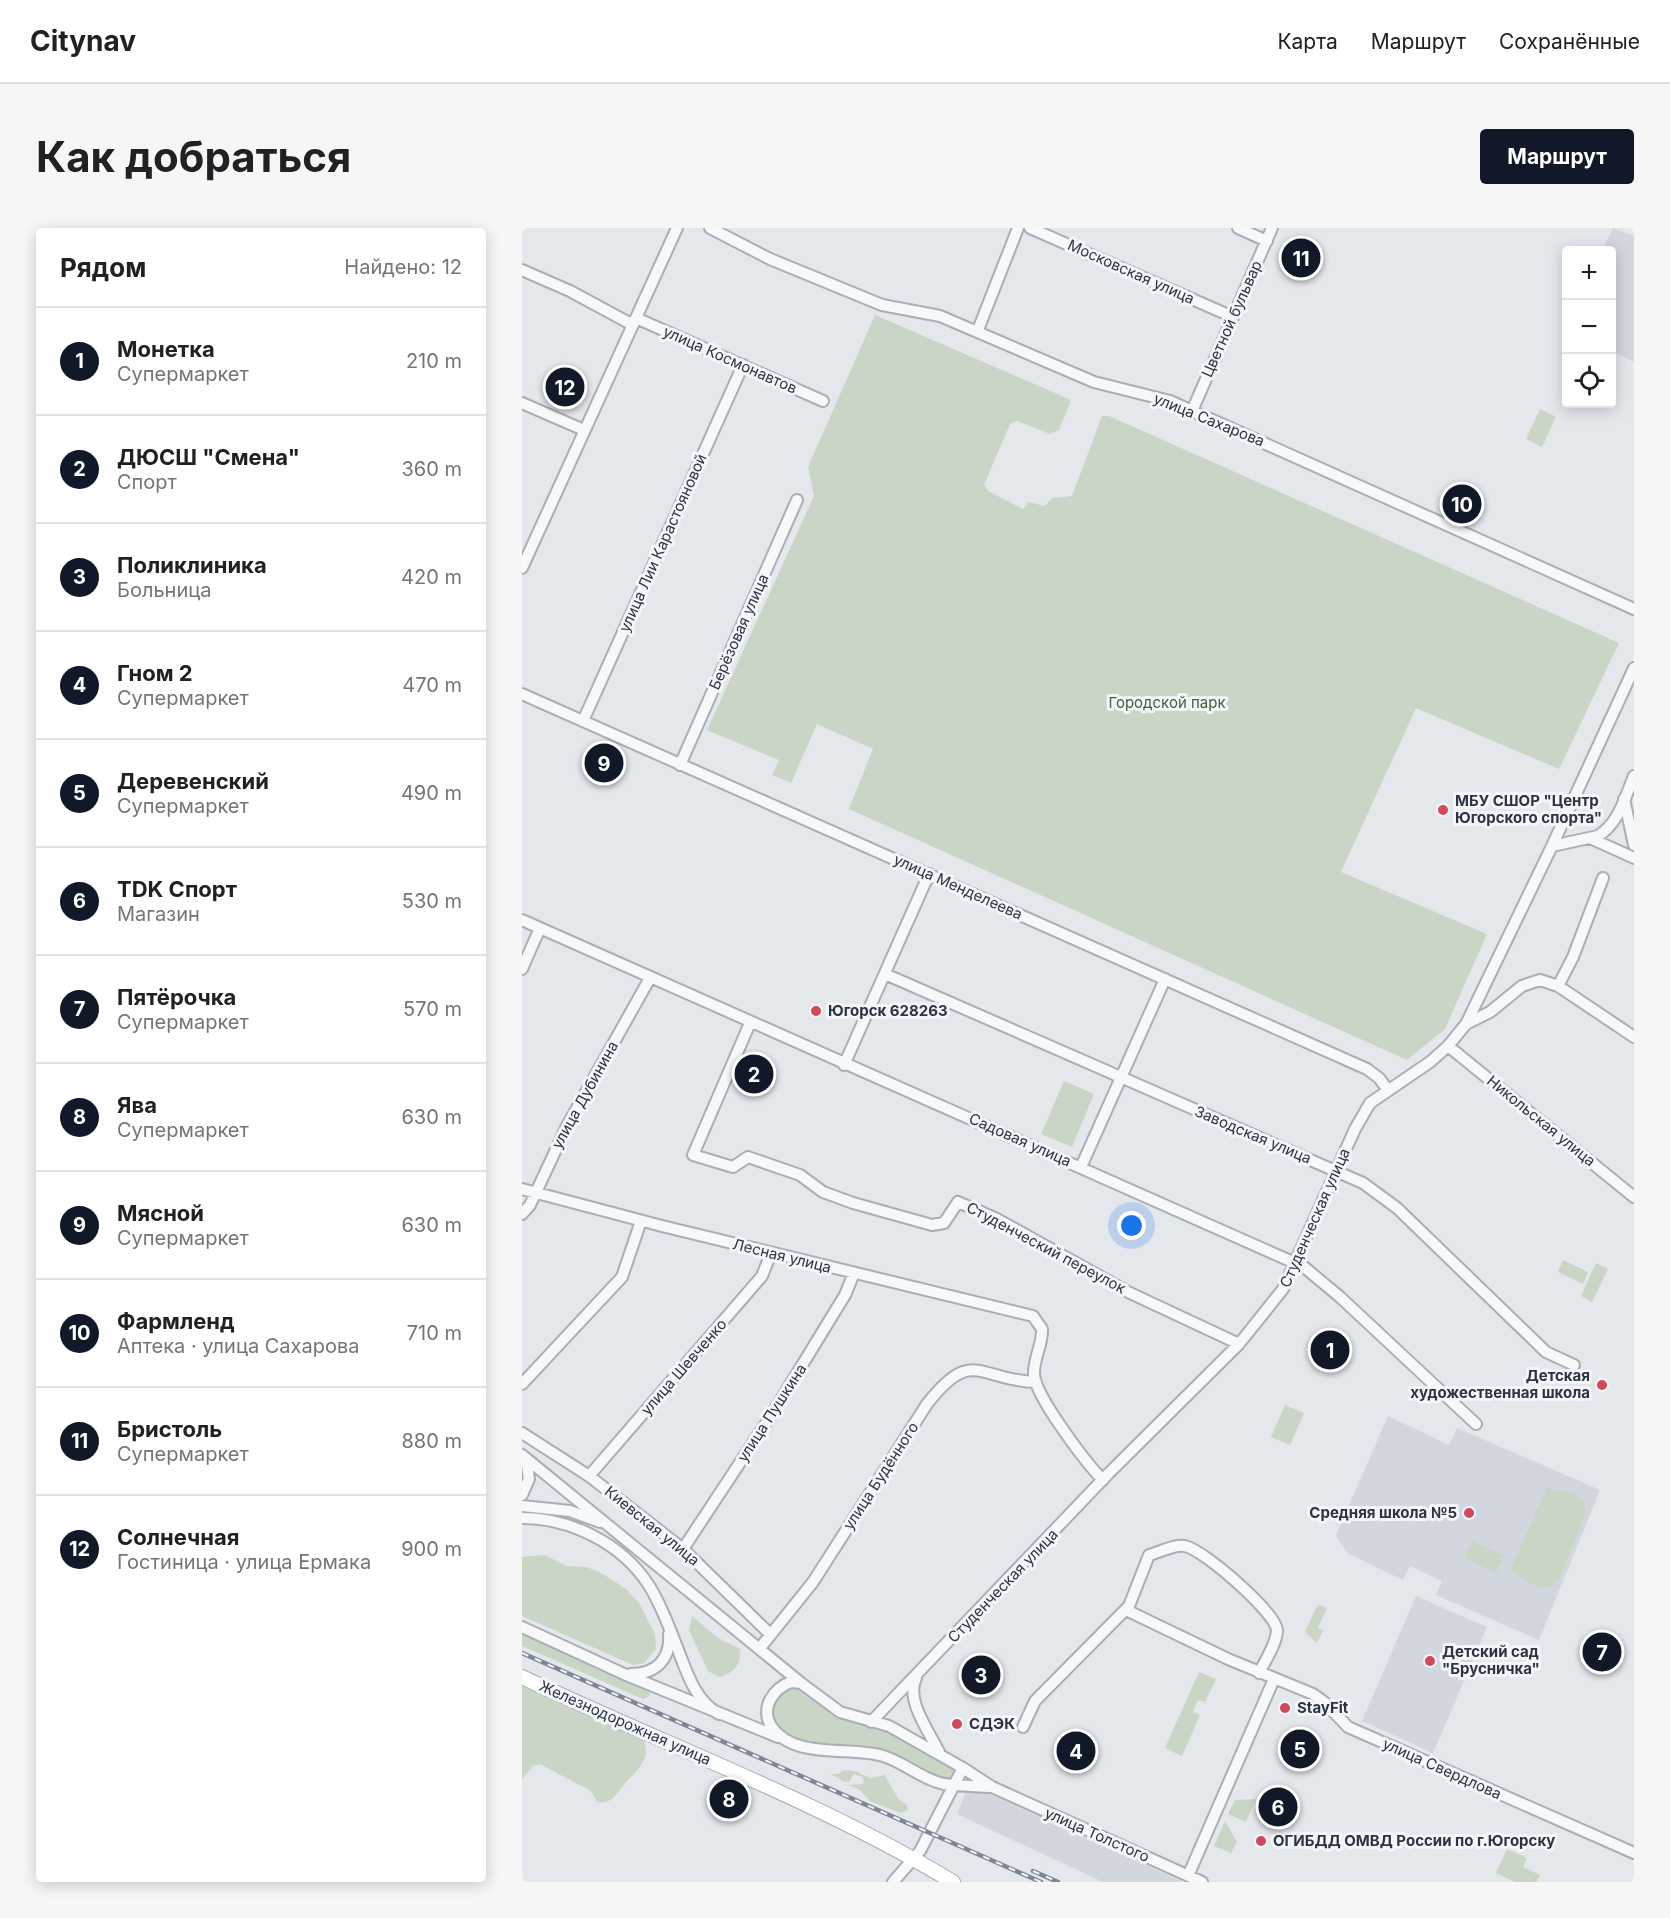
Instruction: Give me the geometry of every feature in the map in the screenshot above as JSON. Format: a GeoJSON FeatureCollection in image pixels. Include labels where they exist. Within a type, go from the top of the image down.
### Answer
{"type":"FeatureCollection","features":[{"type":"Feature","properties":{"kind":"main road","name":"Железнодорожная улица"},"geometry":{"type":"LineString","coordinates":[[522,1677],[826,1815],[915,1859],[953,1882]]}},
{"type":"Feature","properties":{"kind":"street"},"geometry":{"type":"LineString","coordinates":[[522,568],[676,228]]}},
{"type":"Feature","properties":{"kind":"street","name":"улица Сахарова"},"geometry":{"type":"LineString","coordinates":[[710,228],[770,259],[882,305],[940,316],[978,330],[1094,382],[1157,397],[1192,411],[1634,609]]}},
{"type":"Feature","properties":{"kind":"street"},"geometry":{"type":"LineString","coordinates":[[978,330],[1018,228]]}},
{"type":"Feature","properties":{"kind":"street","name":"Московская улица"},"geometry":{"type":"LineString","coordinates":[[1030,228],[1233,316]]}},
{"type":"Feature","properties":{"kind":"street"},"geometry":{"type":"LineString","coordinates":[[1238,228],[1267,241]]}},
{"type":"Feature","properties":{"kind":"street","name":"Цветной бульвар"},"geometry":{"type":"LineString","coordinates":[[1192,411],[1272,228]]}},
{"type":"Feature","properties":{"kind":"street","name":"улица Космонавтов"},"geometry":{"type":"LineString","coordinates":[[522,270],[634,322],[743,365],[824,401]]}},
{"type":"Feature","properties":{"kind":"street","name":"улица Лии Карастояновой"},"geometry":{"type":"LineString","coordinates":[[583,721],[743,365]]}},
{"type":"Feature","properties":{"kind":"street"},"geometry":{"type":"LineString","coordinates":[[522,403],[585,430]]}},
{"type":"Feature","properties":{"kind":"street","name":"Берёзовая улица"},"geometry":{"type":"LineString","coordinates":[[680,765],[797,500]]}},
{"type":"Feature","properties":{"kind":"street","name":"Студенческая улица"},"geometry":{"type":"LineString","coordinates":[[871,1722],[1102,1480],[1239,1344],[1280,1295],[1365,1110],[1374,1098],[1420,1069],[1448,1046],[1466,1024],[1552,846],[1634,668]]}},
{"type":"Feature","properties":{"kind":"street","name":"улица Менделеева"},"geometry":{"type":"LineString","coordinates":[[522,694],[1367,1069],[1379,1078],[1388,1090]]}},
{"type":"Feature","properties":{"kind":"street"},"geometry":{"type":"LineString","coordinates":[[1552,846],[1598,836],[1611,826],[1634,776]]}},
{"type":"Feature","properties":{"kind":"street"},"geometry":{"type":"LineString","coordinates":[[1624,798],[1634,845]]}},
{"type":"Feature","properties":{"kind":"street"},"geometry":{"type":"LineString","coordinates":[[1590,838],[1634,858]]}},
{"type":"Feature","properties":{"kind":"street"},"geometry":{"type":"LineString","coordinates":[[844,1065],[928,874]]}},
{"type":"Feature","properties":{"kind":"street"},"geometry":{"type":"LineString","coordinates":[[1558,986],[1573,957],[1603,878]]}},
{"type":"Feature","properties":{"kind":"street","name":"Садовая улица"},"geometry":{"type":"LineString","coordinates":[[522,920],[844,1065],[1296,1263],[1316,1275],[1476,1424]]}},
{"type":"Feature","properties":{"kind":"street"},"geometry":{"type":"LineString","coordinates":[[522,969],[540,928]]}},
{"type":"Feature","properties":{"kind":"street","name":"Заводская улица"},"geometry":{"type":"LineString","coordinates":[[885,974],[1363,1183],[1385,1198],[1546,1352],[1574,1365]]}},
{"type":"Feature","properties":{"kind":"street","name":"улица Дубинина"},"geometry":{"type":"LineString","coordinates":[[522,1214],[535,1193],[567,1126],[650,978]]}},
{"type":"Feature","properties":{"kind":"street"},"geometry":{"type":"LineString","coordinates":[[1081,1167],[1165,979]]}},
{"type":"Feature","properties":{"kind":"street"},"geometry":{"type":"LineString","coordinates":[[1466,1024],[1490,1012],[1530,981],[1540,980],[1558,986],[1634,1037]]}},
{"type":"Feature","properties":{"kind":"street","name":"Студенческий переулок"},"geometry":{"type":"LineString","coordinates":[[750,1023],[693,1155],[733,1167],[748,1157],[800,1175],[823,1192],[853,1203],[932,1225],[944,1222],[958,1202],[997,1220],[1128,1292],[1239,1344]]}},
{"type":"Feature","properties":{"kind":"street","name":"Никольская улица"},"geometry":{"type":"LineString","coordinates":[[1448,1046],[1634,1197]]}},
{"type":"Feature","properties":{"kind":"street","name":"Лесная улица"},"geometry":{"type":"LineString","coordinates":[[522,1189],[641,1221],[1025,1313],[1040,1323],[1043,1336],[1035,1367],[1036,1382]]}},
{"type":"Feature","properties":{"kind":"street"},"geometry":{"type":"LineString","coordinates":[[522,1384],[622,1277],[641,1221]]}},
{"type":"Feature","properties":{"kind":"street","name":"улица Шевченко"},"geometry":{"type":"LineString","coordinates":[[589,1476],[762,1276],[771,1253]]}},
{"type":"Feature","properties":{"kind":"street","name":"улица Пушкина"},"geometry":{"type":"LineString","coordinates":[[683,1549],[780,1402],[845,1295],[854,1273]]}},
{"type":"Feature","properties":{"kind":"street","name":"улица Будённого"},"geometry":{"type":"LineString","coordinates":[[759,1648],[813,1582],[927,1404],[950,1378],[966,1369],[975,1369],[1015,1380],[1036,1382]]}},
{"type":"Feature","properties":{"kind":"street"},"geometry":{"type":"LineString","coordinates":[[1036,1382],[1054,1415],[1102,1480]]}},
{"type":"Feature","properties":{"kind":"street","name":"Киевская улица"},"geometry":{"type":"LineString","coordinates":[[522,1433],[589,1476],[683,1549],[770,1634]]}},
{"type":"Feature","properties":{"kind":"street"},"geometry":{"type":"LineString","coordinates":[[522,1495],[529,1479],[524,1457]]}},
{"type":"Feature","properties":{"kind":"street"},"geometry":{"type":"LineString","coordinates":[[524,1457],[801,1683],[840,1712],[889,1726],[939,1752],[992,1787]]}},
{"type":"Feature","properties":{"kind":"street"},"geometry":{"type":"LineString","coordinates":[[522,1506],[570,1511],[621,1534]]}},
{"type":"Feature","properties":{"kind":"street"},"geometry":{"type":"LineString","coordinates":[[522,1518],[567,1525],[609,1546],[647,1582],[665,1616],[693,1688],[707,1706],[719,1714]]}},
{"type":"Feature","properties":{"kind":"street"},"geometry":{"type":"LineString","coordinates":[[1023,1727],[1035,1701],[1125,1610],[1133,1599],[1149,1555],[1187,1546],[1224,1572],[1270,1615],[1277,1629],[1276,1636],[1259,1673]]}},
{"type":"Feature","properties":{"kind":"street","name":"улица Свердлова"},"geometry":{"type":"LineString","coordinates":[[1125,1610],[1259,1673],[1319,1698],[1348,1727],[1634,1853]]}},
{"type":"Feature","properties":{"kind":"street"},"geometry":{"type":"LineString","coordinates":[[624,1674],[642,1674],[662,1663],[669,1647],[665,1616]]}},
{"type":"Feature","properties":{"kind":"street"},"geometry":{"type":"LineString","coordinates":[[522,1627],[624,1674],[784,1739],[821,1749],[885,1756],[928,1778],[954,1785],[992,1787]]}},
{"type":"Feature","properties":{"kind":"street"},"geometry":{"type":"LineString","coordinates":[[919,1673],[913,1686],[913,1694],[939,1752]]}},
{"type":"Feature","properties":{"kind":"street"},"geometry":{"type":"LineString","coordinates":[[1188,1876],[1274,1679]]}},
{"type":"Feature","properties":{"kind":"street"},"geometry":{"type":"LineString","coordinates":[[784,1739],[769,1723],[767,1706],[781,1687],[790,1683],[801,1683]]}},
{"type":"Feature","properties":{"kind":"street"},"geometry":{"type":"LineString","coordinates":[[892,1882],[915,1859],[963,1768]]}},
{"type":"Feature","properties":{"kind":"street"},"geometry":{"type":"LineString","coordinates":[[928,1778],[936,1786],[940,1797],[938,1816]]}},
{"type":"Feature","properties":{"kind":"street","name":"улица Толстого"},"geometry":{"type":"LineString","coordinates":[[992,1787],[1202,1882]]}},
{"type":"Feature","properties":{"kind":"shaded area"},"geometry":{"type":"Polygon","coordinates":[[[1613,228],[1634,236],[1634,362],[1616,353],[1616,246],[1604,246],[1613,228]]]}},
{"type":"Feature","properties":{"kind":"shaded area","name":"Средняя школа №5"},"geometry":{"type":"Polygon","coordinates":[[[1388,1416],[1449,1445],[1457,1428],[1600,1490],[1539,1640],[1436,1595],[1442,1581],[1410,1566],[1403,1580],[1347,1553],[1336,1535],[1388,1416]]]}},
{"type":"Feature","properties":{"kind":"shaded area","name":"Детский сад \"Брусничка\""},"geometry":{"type":"Polygon","coordinates":[[[1416,1596],[1487,1627],[1433,1753],[1362,1721],[1416,1596]]]}},
{"type":"Feature","properties":{"kind":"shaded area"},"geometry":{"type":"Polygon","coordinates":[[[980,1790],[1183,1882],[1103,1882],[957,1814],[965,1793],[980,1790]]]}},
{"type":"Feature","properties":{"kind":"green space","name":"Городской парк"},"geometry":{"type":"Polygon","coordinates":[[[875,315],[1069,399],[1070,403],[1059,430],[1050,434],[1017,421],[1010,424],[984,485],[988,491],[1023,509],[1028,502],[1045,506],[1052,498],[1072,496],[1102,416],[1109,416],[1619,643],[1559,769],[1416,708],[1341,872],[1487,934],[1445,1029],[1407,1060],[849,809],[873,749],[817,724],[791,783],[772,775],[779,760],[707,730],[814,496],[808,467],[875,315]]]}},
{"type":"Feature","properties":{"kind":"green space"},"geometry":{"type":"Polygon","coordinates":[[[1540,409],[1556,417],[1542,447],[1526,439],[1540,409]]]}},
{"type":"Feature","properties":{"kind":"green space"},"geometry":{"type":"Polygon","coordinates":[[[1064,1081],[1094,1094],[1072,1147],[1041,1134],[1064,1081]]]}},
{"type":"Feature","properties":{"kind":"green space"},"geometry":{"type":"Polygon","coordinates":[[[1563,1260],[1588,1272],[1583,1284],[1558,1272],[1563,1260]]]}},
{"type":"Feature","properties":{"kind":"green space"},"geometry":{"type":"Polygon","coordinates":[[[1596,1263],[1608,1269],[1592,1302],[1581,1296],[1596,1263]]]}},
{"type":"Feature","properties":{"kind":"green space"},"geometry":{"type":"Polygon","coordinates":[[[1285,1405],[1304,1413],[1290,1445],[1271,1437],[1285,1405]]]}},
{"type":"Feature","properties":{"kind":"green space"},"geometry":{"type":"Polygon","coordinates":[[[1547,1487],[1577,1495],[1584,1504],[1586,1512],[1559,1580],[1552,1585],[1540,1587],[1510,1571],[1547,1487]]]}},
{"type":"Feature","properties":{"kind":"green space"},"geometry":{"type":"Polygon","coordinates":[[[1472,1541],[1504,1555],[1496,1573],[1464,1558],[1472,1541]]]}},
{"type":"Feature","properties":{"kind":"green space"},"geometry":{"type":"Polygon","coordinates":[[[545,1555],[566,1566],[587,1567],[603,1574],[626,1589],[639,1603],[655,1634],[656,1649],[644,1663],[633,1665],[522,1616],[522,1557],[545,1555]]]}},
{"type":"Feature","properties":{"kind":"green space"},"geometry":{"type":"Polygon","coordinates":[[[1320,1605],[1327,1608],[1318,1628],[1323,1630],[1317,1643],[1305,1632],[1316,1608],[1320,1605]]]}},
{"type":"Feature","properties":{"kind":"green space"},"geometry":{"type":"Polygon","coordinates":[[[692,1616],[718,1638],[740,1649],[740,1660],[733,1671],[719,1677],[708,1671],[689,1630],[692,1616]]]}},
{"type":"Feature","properties":{"kind":"green space"},"geometry":{"type":"Polygon","coordinates":[[[522,1633],[644,1688],[650,1693],[649,1696],[643,1699],[522,1646],[522,1633]]]}},
{"type":"Feature","properties":{"kind":"green space"},"geometry":{"type":"Polygon","coordinates":[[[1199,1672],[1216,1679],[1205,1702],[1198,1700],[1193,1712],[1200,1715],[1182,1756],[1165,1748],[1199,1672]]]}},
{"type":"Feature","properties":{"kind":"green space"},"geometry":{"type":"Polygon","coordinates":[[[522,1684],[643,1740],[645,1758],[611,1800],[597,1802],[591,1791],[540,1764],[533,1766],[522,1779],[522,1684]]]}},
{"type":"Feature","properties":{"kind":"green space"},"geometry":{"type":"Polygon","coordinates":[[[788,1688],[798,1688],[833,1713],[894,1735],[951,1766],[954,1769],[953,1777],[945,1780],[882,1749],[820,1743],[788,1735],[778,1727],[773,1715],[773,1707],[788,1688]]]}},
{"type":"Feature","properties":{"kind":"green space"},"geometry":{"type":"Polygon","coordinates":[[[843,1770],[855,1771],[870,1778],[885,1775],[898,1799],[907,1805],[908,1810],[901,1813],[871,1802],[860,1790],[848,1785],[862,1784],[864,1782],[862,1777],[854,1774],[849,1782],[844,1782],[831,1774],[839,1774],[843,1770]]]}},
{"type":"Feature","properties":{"kind":"green space"},"geometry":{"type":"Polygon","coordinates":[[[1256,1799],[1246,1822],[1228,1814],[1235,1800],[1256,1799]]]}},
{"type":"Feature","properties":{"kind":"green space"},"geometry":{"type":"Polygon","coordinates":[[[1225,1821],[1237,1842],[1231,1853],[1214,1846],[1225,1821]]]}},
{"type":"Feature","properties":{"kind":"green space"},"geometry":{"type":"Polygon","coordinates":[[[1507,1849],[1527,1858],[1523,1867],[1540,1875],[1537,1882],[1515,1882],[1496,1873],[1507,1849]]]}},
{"type":"Feature","properties":{"kind":"railway"},"geometry":{"type":"LineString","coordinates":[[522,1653],[1041,1882]]}},
{"type":"Feature","properties":{"kind":"railway"},"geometry":{"type":"LineString","coordinates":[[1033,1871],[1058,1882]]}},
{"type":"Feature","properties":{"kind":"place","name":"Бристоль"},"geometry":{"type":"Point","coordinates":[1301,258]}},
{"type":"Feature","properties":{"kind":"place","name":"Солнечная"},"geometry":{"type":"Point","coordinates":[565,387]}},
{"type":"Feature","properties":{"kind":"place","name":"Фармленд"},"geometry":{"type":"Point","coordinates":[1462,504]}},
{"type":"Feature","properties":{"kind":"place","name":"Мясной"},"geometry":{"type":"Point","coordinates":[604,763]}},
{"type":"Feature","properties":{"kind":"place","name":"МБУ СШОР \"Центр Югорского спорта\""},"geometry":{"type":"Point","coordinates":[1443,810]}},
{"type":"Feature","properties":{"kind":"place","name":"Югорск 628263"},"geometry":{"type":"Point","coordinates":[816,1011]}},
{"type":"Feature","properties":{"kind":"place","name":"ДЮСШ \"Смена\""},"geometry":{"type":"Point","coordinates":[754,1074]}},
{"type":"Feature","properties":{"kind":"place","name":"Монетка"},"geometry":{"type":"Point","coordinates":[1330,1350]}},
{"type":"Feature","properties":{"kind":"place","name":"Детская художественная школа"},"geometry":{"type":"Point","coordinates":[1602,1385]}},
{"type":"Feature","properties":{"kind":"place","name":"Средняя школа №5"},"geometry":{"type":"Point","coordinates":[1469,1513]}},
{"type":"Feature","properties":{"kind":"place","name":"Пятёрочка"},"geometry":{"type":"Point","coordinates":[1602,1652]}},
{"type":"Feature","properties":{"kind":"place","name":"Детский сад \"Брусничка\""},"geometry":{"type":"Point","coordinates":[1430,1661]}},
{"type":"Feature","properties":{"kind":"place","name":"Поликлиника"},"geometry":{"type":"Point","coordinates":[981,1675]}},
{"type":"Feature","properties":{"kind":"place","name":"StayFit"},"geometry":{"type":"Point","coordinates":[1285,1708]}},
{"type":"Feature","properties":{"kind":"place","name":"СДЭК"},"geometry":{"type":"Point","coordinates":[957,1724]}},
{"type":"Feature","properties":{"kind":"place","name":"Деревенский"},"geometry":{"type":"Point","coordinates":[1300,1749]}},
{"type":"Feature","properties":{"kind":"place","name":"Гном 2"},"geometry":{"type":"Point","coordinates":[1076,1751]}},
{"type":"Feature","properties":{"kind":"place","name":"Ява"},"geometry":{"type":"Point","coordinates":[729,1799]}},
{"type":"Feature","properties":{"kind":"place","name":"TDK Спорт"},"geometry":{"type":"Point","coordinates":[1278,1807]}},
{"type":"Feature","properties":{"kind":"place","name":"ОГИБДД ОМВД России по г.Югорску"},"geometry":{"type":"Point","coordinates":[1261,1841]}}]}
